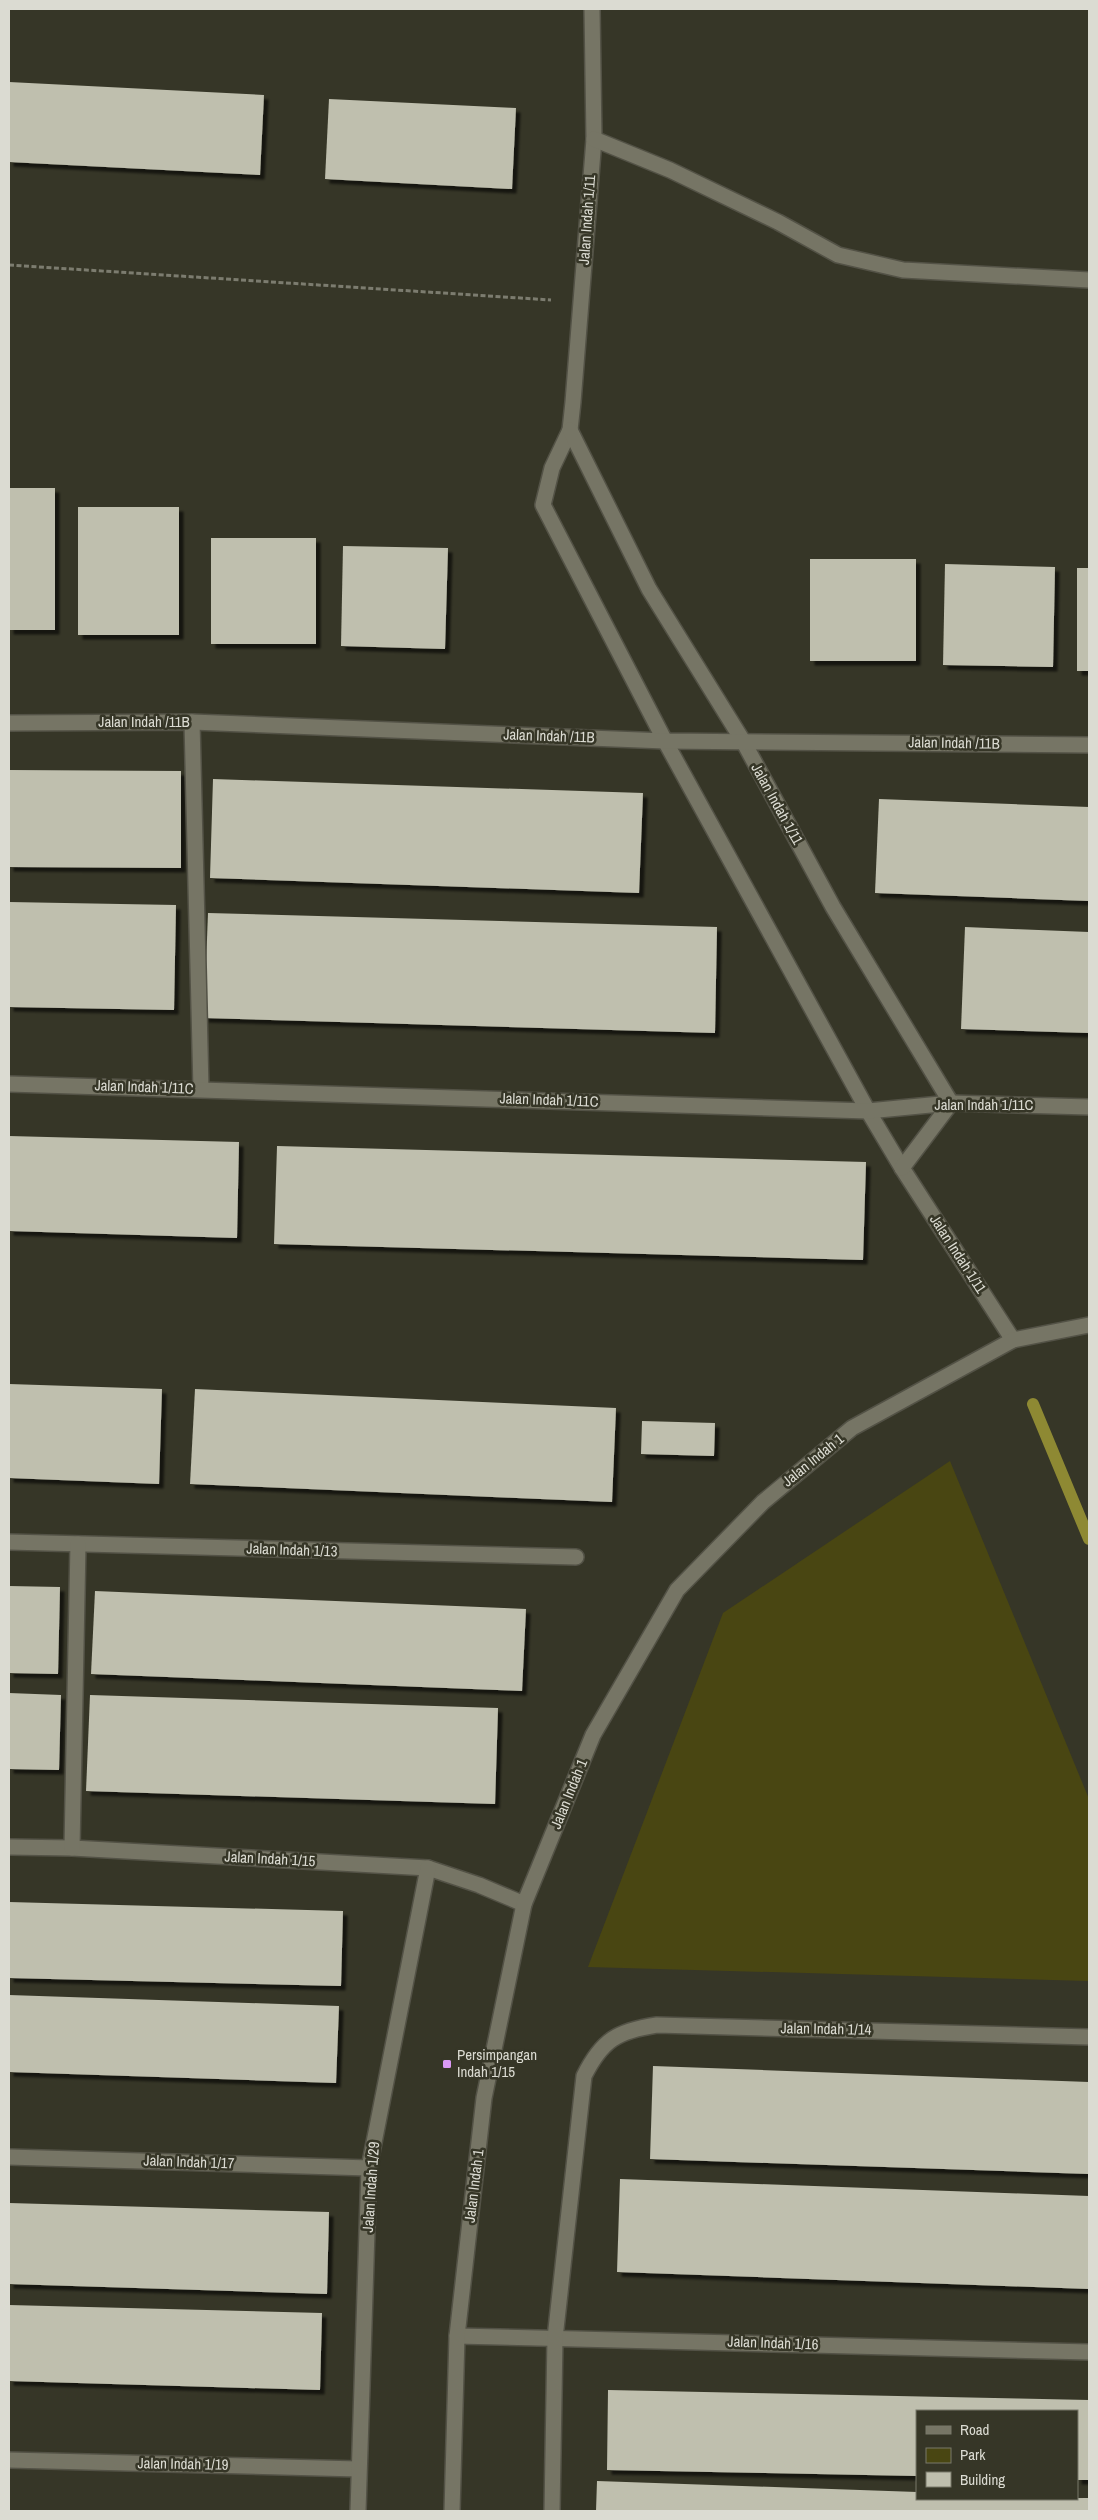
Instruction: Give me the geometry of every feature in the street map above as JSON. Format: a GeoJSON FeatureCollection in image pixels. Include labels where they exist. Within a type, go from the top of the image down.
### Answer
{"type":"FeatureCollection","features":[{"type":"Feature","properties":{"kind":"street","name":"Jalan Indah 1/11"},"geometry":{"type":"LineString","coordinates":[[592,9],[594,139],[570,430],[552,468],[543,505],[665,741],[868,1111],[902,1168],[1013,1340]]}},
{"type":"Feature","properties":{"kind":"street"},"geometry":{"type":"LineString","coordinates":[[594,139],[670,170],[838,255],[903,270],[1089,280]]}},
{"type":"Feature","properties":{"kind":"street","name":"Jalan Indah 1/11"},"geometry":{"type":"LineString","coordinates":[[570,430],[649,589],[743,741],[834,907],[951,1103]]}},
{"type":"Feature","properties":{"kind":"street","name":"Jalan Indah /11B"},"geometry":{"type":"LineString","coordinates":[[9,722],[192,722],[665,741],[1089,744]]}},
{"type":"Feature","properties":{"kind":"street"},"geometry":{"type":"LineString","coordinates":[[192,722],[201,1089]]}},
{"type":"Feature","properties":{"kind":"street","name":"Jalan Indah 1/11C"},"geometry":{"type":"LineString","coordinates":[[9,1084],[868,1111],[951,1103],[1089,1107]]}},
{"type":"Feature","properties":{"kind":"street"},"geometry":{"type":"LineString","coordinates":[[902,1168],[951,1103]]}},
{"type":"Feature","properties":{"kind":"street","name":"Jalan Indah 1"},"geometry":{"type":"LineString","coordinates":[[452,2511],[457,2336],[484,2098],[524,1904],[593,1735],[677,1590],[763,1502],[852,1428],[1013,1340],[1089,1325]]}},
{"type":"Feature","properties":{"kind":"street","name":"Jalan Indah 1/13"},"geometry":{"type":"LineString","coordinates":[[9,1542],[576,1557]]}},
{"type":"Feature","properties":{"kind":"street"},"geometry":{"type":"LineString","coordinates":[[72,1848],[78,1544]]}},
{"type":"Feature","properties":{"kind":"street","name":"Jalan Indah 1/15"},"geometry":{"type":"LineString","coordinates":[[9,1847],[72,1848],[428,1868],[479,1885],[524,1904]]}},
{"type":"Feature","properties":{"kind":"street","name":"Jalan Indah 1/29"},"geometry":{"type":"LineString","coordinates":[[358,2511],[369,2168],[428,1868]]}},
{"type":"Feature","properties":{"kind":"street","name":"Jalan Indah 1/14"},"geometry":{"type":"LineString","coordinates":[[555,2338],[584,2076],[594,2055],[610,2040],[633,2029],[657,2025],[1089,2037]]}},
{"type":"Feature","properties":{"kind":"street","name":"Jalan Indah 1/17"},"geometry":{"type":"LineString","coordinates":[[9,2157],[369,2168]]}},
{"type":"Feature","properties":{"kind":"street","name":"Jalan Indah 1/16"},"geometry":{"type":"LineString","coordinates":[[457,2336],[1089,2352]]}},
{"type":"Feature","properties":{"kind":"street"},"geometry":{"type":"LineString","coordinates":[[552,2511],[555,2338]]}},
{"type":"Feature","properties":{"kind":"street","name":"Jalan Indah 1/19"},"geometry":{"type":"LineString","coordinates":[[9,2460],[358,2469]]}},
{"type":"Feature","properties":{"kind":"path"},"geometry":{"type":"LineString","coordinates":[[9,265],[581,302]]}},
{"type":"Feature","properties":{"kind":"green space"},"geometry":{"type":"Polygon","coordinates":[[[950,1461],[1089,1799],[1089,1981],[588,1967],[723,1613],[950,1461]]]}},
{"type":"Feature","properties":{"kind":"building"},"geometry":{"type":"Polygon","coordinates":[[[9,82],[264,95],[260,175],[9,162],[9,82]]]}},
{"type":"Feature","properties":{"kind":"building"},"geometry":{"type":"Polygon","coordinates":[[[329,99],[516,108],[512,189],[325,179],[329,99]]]}},
{"type":"Feature","properties":{"kind":"building"},"geometry":{"type":"Polygon","coordinates":[[[9,488],[55,488],[55,630],[9,630],[9,488]]]}},
{"type":"Feature","properties":{"kind":"building"},"geometry":{"type":"Polygon","coordinates":[[[78,507],[179,507],[179,635],[78,635],[78,507]]]}},
{"type":"Feature","properties":{"kind":"building"},"geometry":{"type":"Polygon","coordinates":[[[211,538],[316,538],[316,644],[211,644],[211,538]]]}},
{"type":"Feature","properties":{"kind":"building"},"geometry":{"type":"Polygon","coordinates":[[[343,546],[448,548],[445,649],[341,646],[343,546]]]}},
{"type":"Feature","properties":{"kind":"building"},"geometry":{"type":"Polygon","coordinates":[[[810,559],[916,559],[916,661],[810,661],[810,559]]]}},
{"type":"Feature","properties":{"kind":"building"},"geometry":{"type":"Polygon","coordinates":[[[945,564],[1055,567],[1053,667],[943,665],[945,564]]]}},
{"type":"Feature","properties":{"kind":"building"},"geometry":{"type":"Polygon","coordinates":[[[1077,568],[1089,568],[1089,671],[1077,671],[1077,568]]]}},
{"type":"Feature","properties":{"kind":"building"},"geometry":{"type":"Polygon","coordinates":[[[9,770],[181,771],[181,868],[9,867],[9,770]]]}},
{"type":"Feature","properties":{"kind":"building"},"geometry":{"type":"Polygon","coordinates":[[[213,779],[643,793],[639,893],[210,878],[213,779]]]}},
{"type":"Feature","properties":{"kind":"building"},"geometry":{"type":"Polygon","coordinates":[[[879,799],[1089,807],[1089,901],[875,893],[879,799]]]}},
{"type":"Feature","properties":{"kind":"building"},"geometry":{"type":"Polygon","coordinates":[[[9,902],[176,905],[174,1010],[9,1007],[9,902]]]}},
{"type":"Feature","properties":{"kind":"building"},"geometry":{"type":"Polygon","coordinates":[[[208,913],[717,927],[715,1033],[204,1018],[208,913]]]}},
{"type":"Feature","properties":{"kind":"building"},"geometry":{"type":"Polygon","coordinates":[[[965,927],[1089,932],[1089,1033],[961,1029],[965,927]]]}},
{"type":"Feature","properties":{"kind":"building"},"geometry":{"type":"Polygon","coordinates":[[[9,1136],[239,1142],[237,1238],[9,1231],[9,1136]]]}},
{"type":"Feature","properties":{"kind":"building"},"geometry":{"type":"Polygon","coordinates":[[[277,1146],[866,1162],[863,1260],[274,1244],[277,1146]]]}},
{"type":"Feature","properties":{"kind":"building"},"geometry":{"type":"Polygon","coordinates":[[[9,1384],[162,1389],[159,1484],[9,1478],[9,1384]]]}},
{"type":"Feature","properties":{"kind":"building"},"geometry":{"type":"Polygon","coordinates":[[[195,1389],[616,1408],[612,1502],[190,1484],[195,1389]]]}},
{"type":"Feature","properties":{"kind":"building"},"geometry":{"type":"Polygon","coordinates":[[[642,1421],[715,1423],[714,1456],[641,1454],[642,1421]]]}},
{"type":"Feature","properties":{"kind":"building"},"geometry":{"type":"Polygon","coordinates":[[[9,1586],[60,1587],[58,1674],[9,1673],[9,1586]]]}},
{"type":"Feature","properties":{"kind":"building"},"geometry":{"type":"Polygon","coordinates":[[[95,1591],[526,1609],[522,1691],[91,1674],[95,1591]]]}},
{"type":"Feature","properties":{"kind":"building"},"geometry":{"type":"Polygon","coordinates":[[[9,1693],[61,1695],[59,1770],[9,1769],[9,1693]]]}},
{"type":"Feature","properties":{"kind":"building"},"geometry":{"type":"Polygon","coordinates":[[[90,1695],[498,1708],[495,1804],[86,1791],[90,1695]]]}},
{"type":"Feature","properties":{"kind":"building"},"geometry":{"type":"Polygon","coordinates":[[[9,1902],[343,1911],[341,1986],[9,1978],[9,1902]]]}},
{"type":"Feature","properties":{"kind":"building"},"geometry":{"type":"Polygon","coordinates":[[[9,1995],[339,2006],[336,2083],[9,2072],[9,1995]]]}},
{"type":"Feature","properties":{"kind":"building"},"geometry":{"type":"Polygon","coordinates":[[[653,2066],[1089,2082],[1089,2174],[650,2159],[653,2066]]]}},
{"type":"Feature","properties":{"kind":"building"},"geometry":{"type":"Polygon","coordinates":[[[620,2179],[1089,2196],[1089,2289],[617,2272],[620,2179]]]}},
{"type":"Feature","properties":{"kind":"building"},"geometry":{"type":"Polygon","coordinates":[[[9,2203],[329,2212],[327,2294],[9,2284],[9,2203]]]}},
{"type":"Feature","properties":{"kind":"building"},"geometry":{"type":"Polygon","coordinates":[[[9,2305],[322,2313],[320,2390],[9,2381],[9,2305]]]}},
{"type":"Feature","properties":{"kind":"building"},"geometry":{"type":"Polygon","coordinates":[[[608,2390],[1089,2400],[1089,2480],[1078,2480],[1078,2410],[916,2410],[916,2476],[607,2470],[608,2390]]]}},
{"type":"Feature","properties":{"kind":"building"},"geometry":{"type":"Polygon","coordinates":[[[597,2481],[916,2492],[916,2500],[1078,2500],[1078,2498],[1089,2498],[1089,2511],[596,2511],[597,2481]]]}},
{"type":"Feature","properties":{"kind":"waterway"},"geometry":{"type":"LineString","coordinates":[[1033,1404],[1089,1539]]}},
{"type":"Feature","properties":{"kind":"place","name":"Persimpangan Indah 1/15"},"geometry":{"type":"Point","coordinates":[447,2064]}}]}
